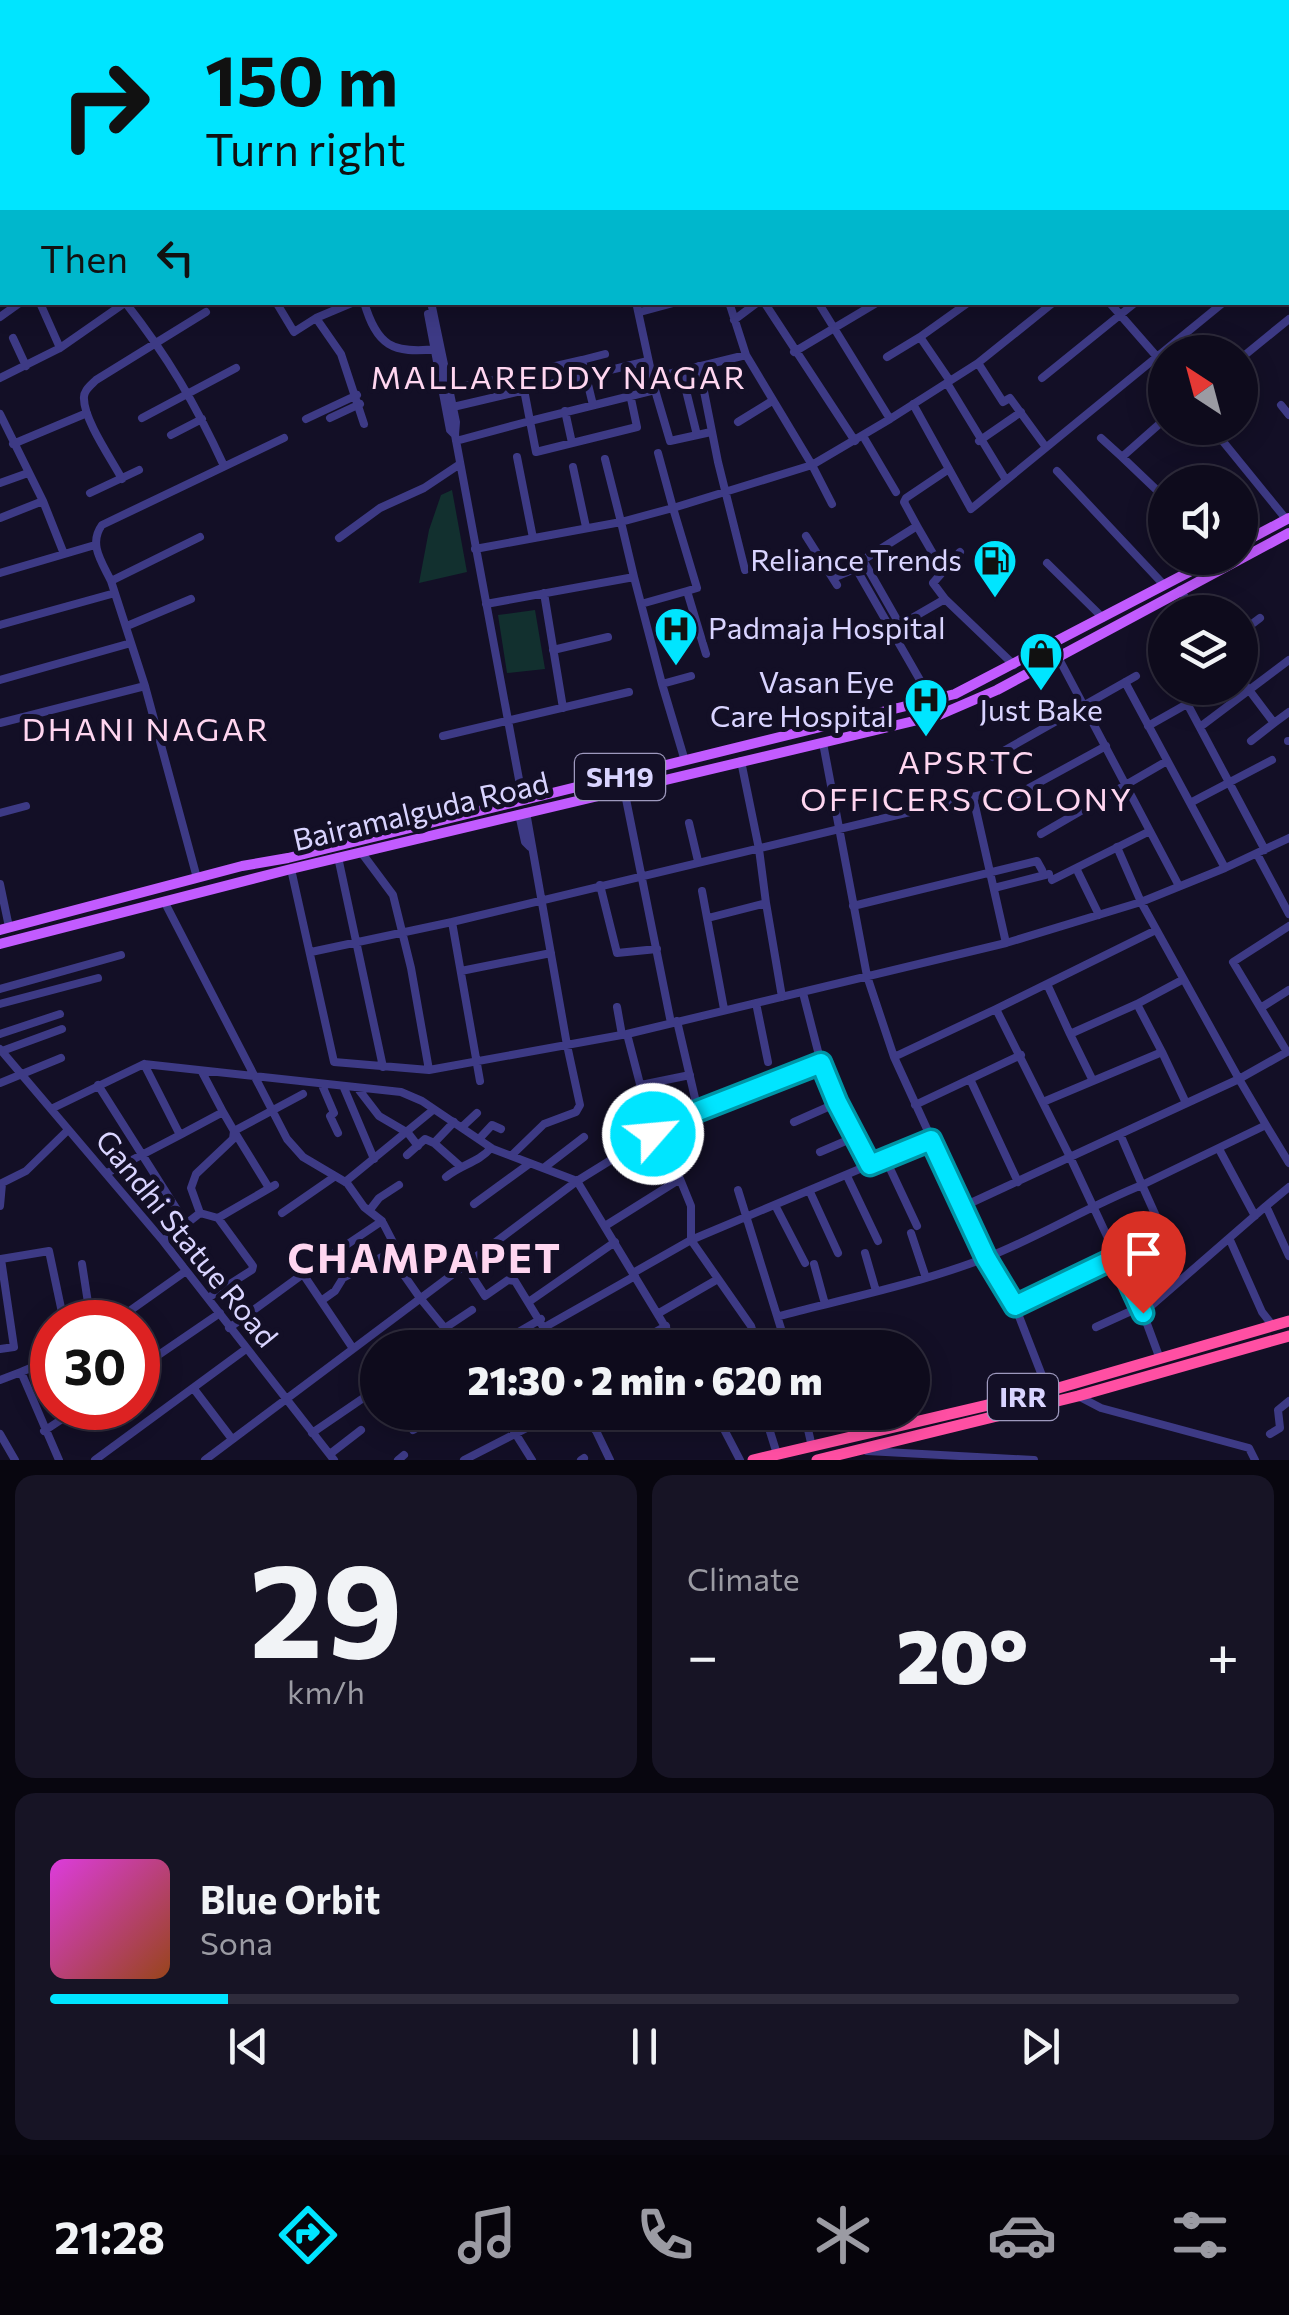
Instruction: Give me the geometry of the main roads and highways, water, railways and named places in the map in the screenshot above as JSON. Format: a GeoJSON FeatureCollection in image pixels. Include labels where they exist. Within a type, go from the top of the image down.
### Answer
{"type":"FeatureCollection","features":[{"type":"Feature","properties":{"kind":"highway","name":"IRR"},"geometry":{"type":"LineString","coordinates":[[753,1460],[1048,1390],[1289,1321]]}},
{"type":"Feature","properties":{"kind":"highway","name":"IRR"},"geometry":{"type":"LineString","coordinates":[[817,1460],[1078,1396],[1284,1338]]}},
{"type":"Feature","properties":{"kind":"main road"},"geometry":{"type":"LineString","coordinates":[[1258,534],[1287,519]]}},
{"type":"Feature","properties":{"kind":"main road","name":"Bairamalguda Road"},"geometry":{"type":"LineString","coordinates":[[5,929],[196,878],[624,789],[907,724],[956,709],[1289,533]]}},
{"type":"Feature","properties":{"kind":"main road","name":"Bairamalguda Road"},"geometry":{"type":"LineString","coordinates":[[0,944],[522,809],[685,761],[950,696],[1183,575]]}},
{"type":"Feature","properties":{"kind":"main road"},"geometry":{"type":"LineString","coordinates":[[950,696],[956,709]]}},
{"type":"Feature","properties":{"kind":"place","name":"Reliance Trends"},"geometry":{"type":"Point","coordinates":[995,599]}},
{"type":"Feature","properties":{"kind":"place","name":"Padmaja Hospital"},"geometry":{"type":"Point","coordinates":[676,667]}},
{"type":"Feature","properties":{"kind":"place","name":"Just Bake"},"geometry":{"type":"Point","coordinates":[1041,692]}},
{"type":"Feature","properties":{"kind":"place","name":"Vasan Eye Care Hospital"},"geometry":{"type":"Point","coordinates":[926,738]}},
{"type":"Feature","properties":{"kind":"district","name":"MALLAREDDY NAGAR"},"geometry":{"type":"Point","coordinates":[559,378]}},
{"type":"Feature","properties":{"kind":"district","name":"DHANI NAGAR"},"geometry":{"type":"Point","coordinates":[146,730]}},
{"type":"Feature","properties":{"kind":"district","name":"APSRTC OFFICERS COLONY"},"geometry":{"type":"Point","coordinates":[967,782]}},
{"type":"Feature","properties":{"kind":"district","name":"CHAMPAPET"},"geometry":{"type":"Point","coordinates":[425,1259]}}]}
